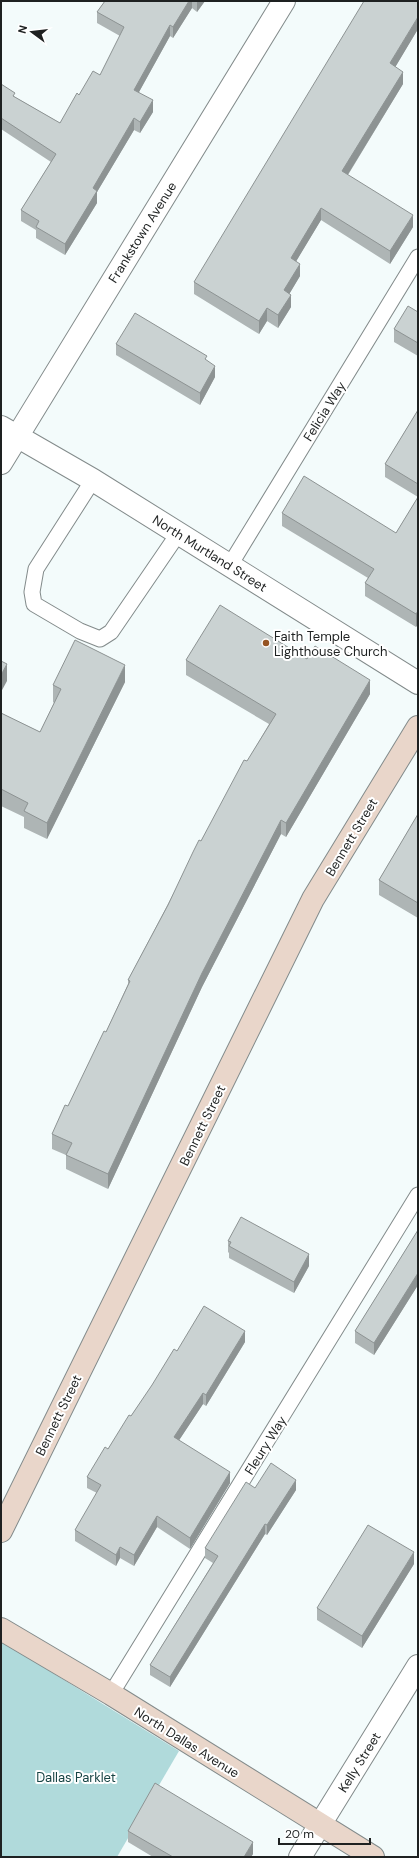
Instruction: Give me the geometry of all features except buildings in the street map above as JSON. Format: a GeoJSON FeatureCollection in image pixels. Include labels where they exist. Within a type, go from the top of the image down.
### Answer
{"type":"FeatureCollection","features":[{"type":"Feature","properties":{"kind":"main road","name":"Bennett Street"},"geometry":{"type":"LineString","coordinates":[[1,1531],[314,899],[418,727]]}},
{"type":"Feature","properties":{"kind":"main road","name":"North Dallas Avenue"},"geometry":{"type":"LineString","coordinates":[[1,1629],[111,1694],[373,1857]]}},
{"type":"Feature","properties":{"kind":"street","name":"Frankstown Avenue"},"geometry":{"type":"LineString","coordinates":[[1,463],[9,432],[284,1]]}},
{"type":"Feature","properties":{"kind":"street","name":"North Murtland Street"},"geometry":{"type":"LineString","coordinates":[[9,432],[93,480],[418,683]]}},
{"type":"Feature","properties":{"kind":"street","name":"Kelly Street"},"geometry":{"type":"LineString","coordinates":[[300,1857],[418,1666]]}},
{"type":"Feature","properties":{"kind":"lane","name":"Felicia Way"},"geometry":{"type":"LineString","coordinates":[[230,565],[418,257]]}},
{"type":"Feature","properties":{"kind":"lane"},"geometry":{"type":"LineString","coordinates":[[93,480],[36,569],[32,592],[34,604],[80,631],[100,639],[111,632],[178,534]]}},
{"type":"Feature","properties":{"kind":"lane","name":"Fleury Way"},"geometry":{"type":"LineString","coordinates":[[111,1694],[418,1195]]}},
{"type":"Feature","properties":{"kind":"green space","name":"Dallas Parklet"},"geometry":{"type":"Polygon","coordinates":[[[1,1641],[179,1751],[117,1857],[1,1857],[1,1641]]]}},
{"type":"Feature","properties":{"kind":"place","name":"Faith Temple Lighthouse Church"},"geometry":{"type":"Point","coordinates":[266,643]}}]}
